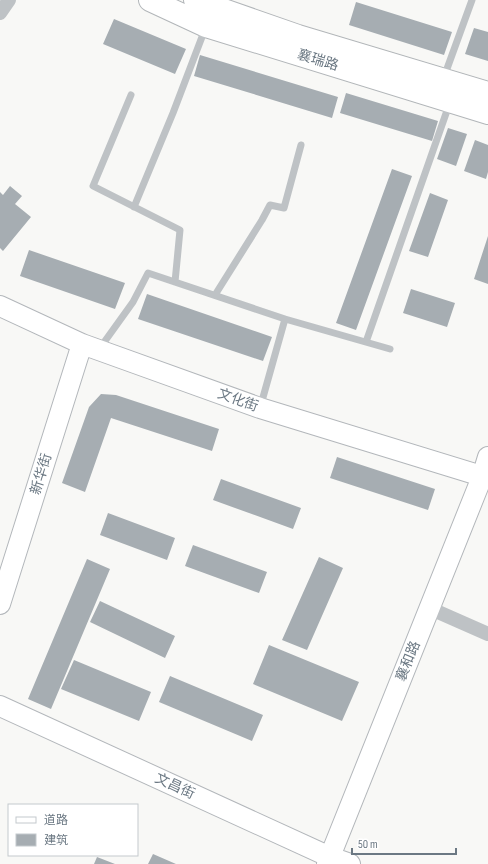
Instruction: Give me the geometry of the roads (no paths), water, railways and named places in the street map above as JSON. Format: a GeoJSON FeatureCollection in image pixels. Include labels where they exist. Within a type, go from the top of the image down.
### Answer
{"type":"FeatureCollection","features":[{"type":"Feature","properties":{"kind":"main road","name":"襄瑞路"},"geometry":{"type":"LineString","coordinates":[[150,0],[206,26],[488,112]]}},
{"type":"Feature","properties":{"kind":"main road","name":"襄瑞路"},"geometry":{"type":"LineString","coordinates":[[195,0],[298,36],[488,93]]}},
{"type":"Feature","properties":{"kind":"main road","name":"文化街"},"geometry":{"type":"LineString","coordinates":[[0,306],[82,344],[260,408],[485,477]]}},
{"type":"Feature","properties":{"kind":"main road","name":"新华街"},"geometry":{"type":"LineString","coordinates":[[0,604],[82,344]]}},
{"type":"Feature","properties":{"kind":"main road","name":"襄和路"},"geometry":{"type":"LineString","coordinates":[[328,860],[429,608],[485,477],[488,457]]}},
{"type":"Feature","properties":{"kind":"main road","name":"文昌街"},"geometry":{"type":"LineString","coordinates":[[0,706],[328,860],[350,864]]}},
{"type":"Feature","properties":{"kind":"street"},"geometry":{"type":"LineString","coordinates":[[0,14],[9,0]]}},
{"type":"Feature","properties":{"kind":"street"},"geometry":{"type":"LineString","coordinates":[[429,608],[488,634]]}},
{"type":"Feature","properties":{"kind":"lane"},"geometry":{"type":"LineString","coordinates":[[443,79],[472,0]]}},
{"type":"Feature","properties":{"kind":"lane"},"geometry":{"type":"LineString","coordinates":[[134,207],[173,113],[206,26]]}},
{"type":"Feature","properties":{"kind":"lane"},"geometry":{"type":"LineString","coordinates":[[131,95],[93,186],[180,230],[175,282]]}},
{"type":"Feature","properties":{"kind":"lane"},"geometry":{"type":"LineString","coordinates":[[366,342],[450,100]]}},
{"type":"Feature","properties":{"kind":"lane"},"geometry":{"type":"LineString","coordinates":[[215,295],[270,205],[284,208],[301,145]]}},
{"type":"Feature","properties":{"kind":"lane"},"geometry":{"type":"LineString","coordinates":[[105,341],[133,302],[148,273],[286,319],[390,349]]}},
{"type":"Feature","properties":{"kind":"lane"},"geometry":{"type":"LineString","coordinates":[[260,408],[286,319]]}}]}
